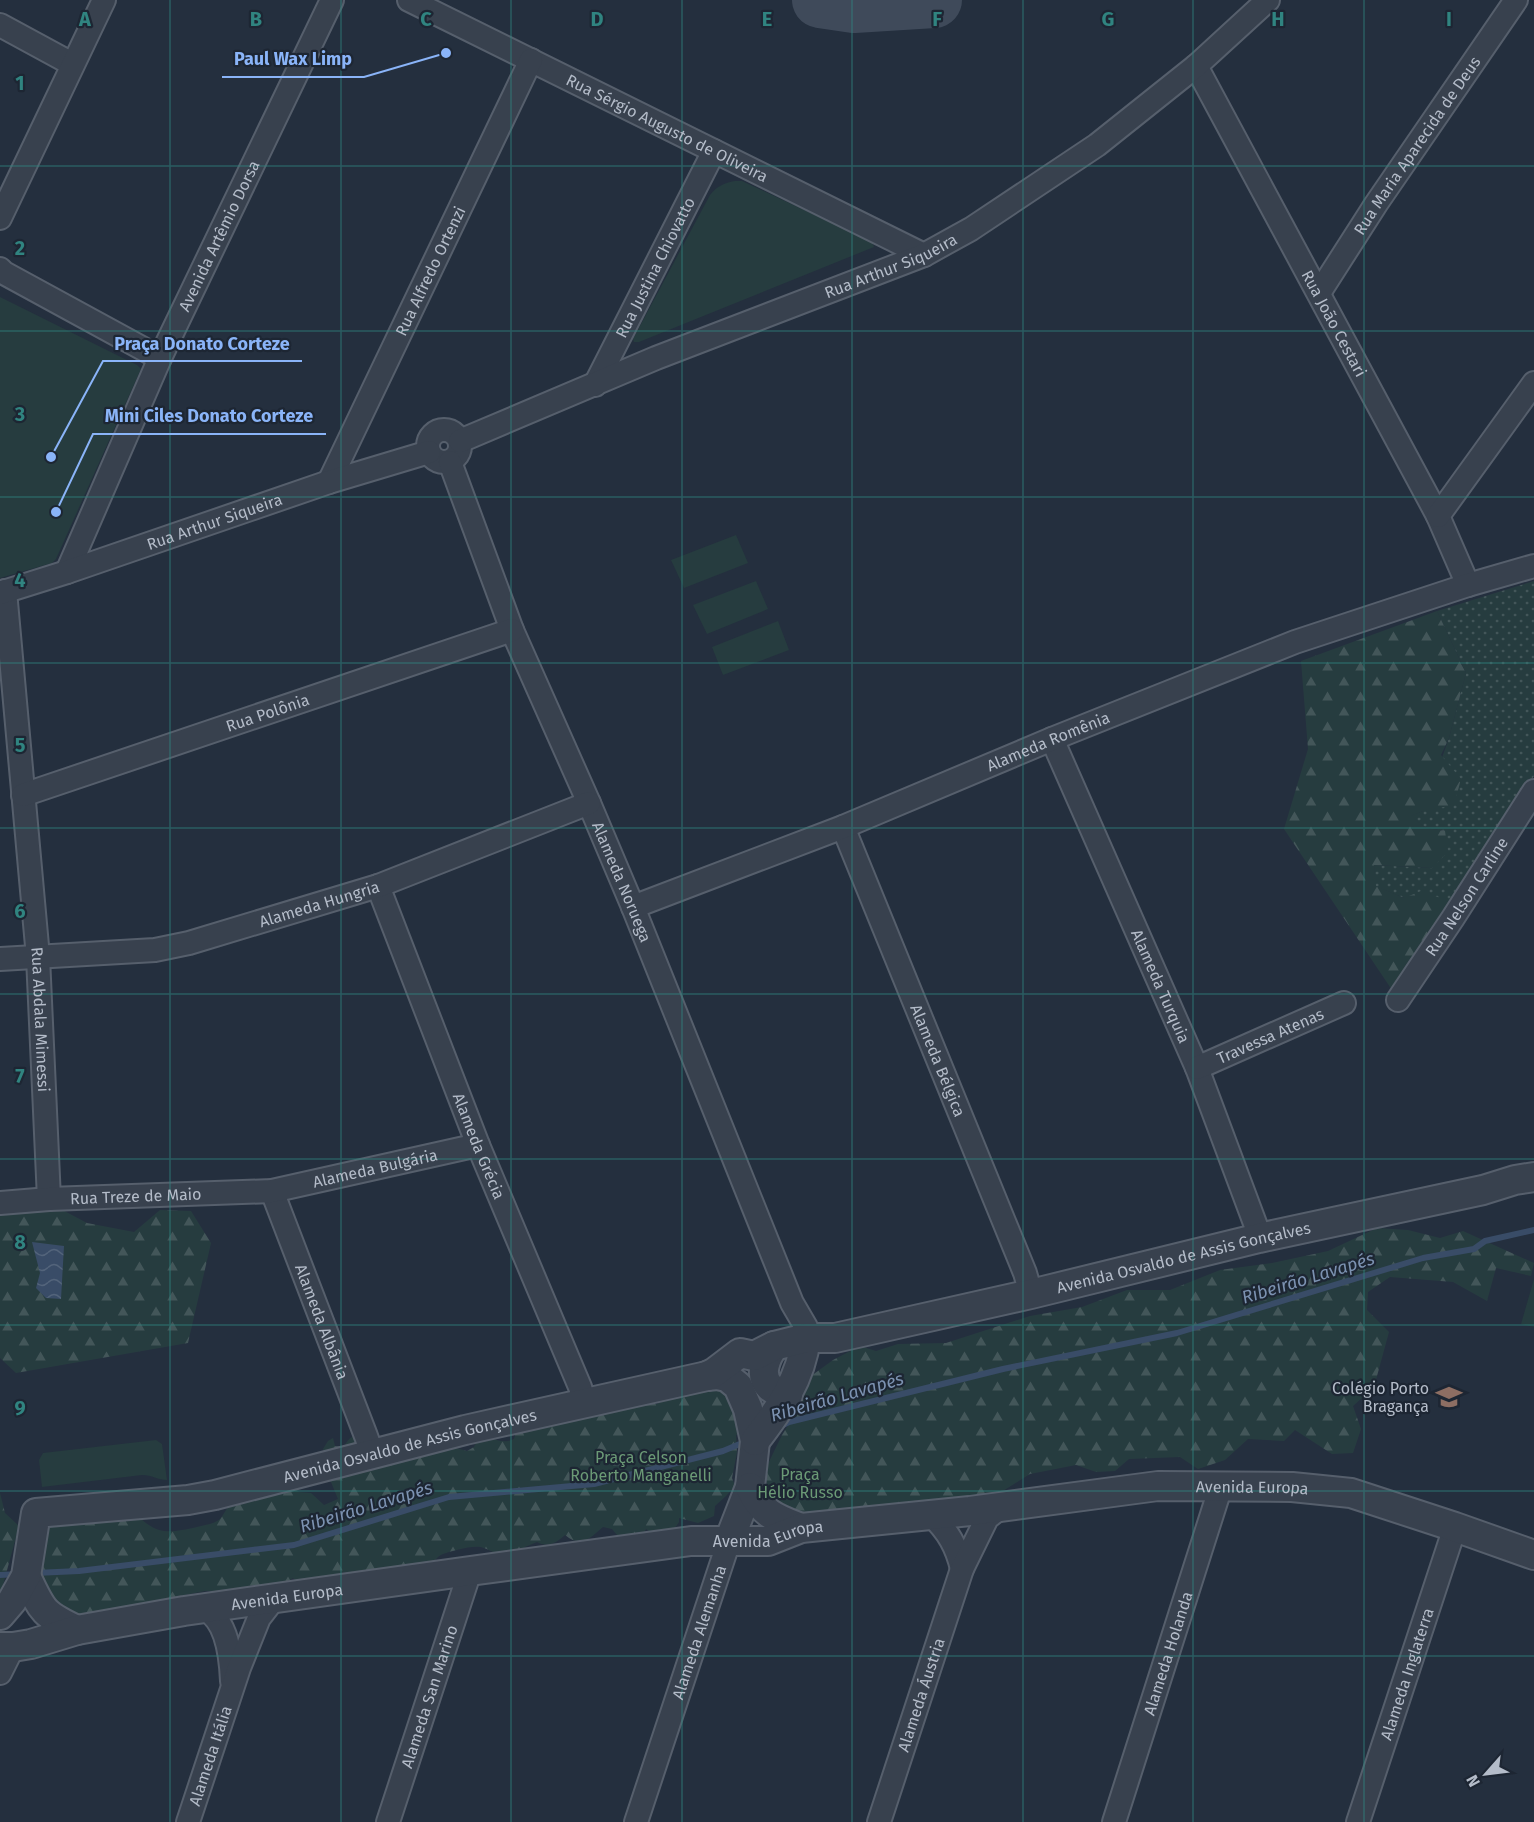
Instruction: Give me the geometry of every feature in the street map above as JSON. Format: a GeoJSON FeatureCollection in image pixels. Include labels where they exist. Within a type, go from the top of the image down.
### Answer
{"type":"FeatureCollection","features":[{"type":"Feature","properties":{"kind":"street"},"geometry":{"type":"LineString","coordinates":[[0,218],[104,0]]}},
{"type":"Feature","properties":{"kind":"street","name":"Avenida Artêmio Dorsa"},"geometry":{"type":"LineString","coordinates":[[67,572],[160,358],[332,0]]}},
{"type":"Feature","properties":{"kind":"street","name":"Rua Sérgio Augusto de Oliveira"},"geometry":{"type":"LineString","coordinates":[[409,0],[924,255]]}},
{"type":"Feature","properties":{"kind":"street","name":"Rua Arthur Siqueira"},"geometry":{"type":"LineString","coordinates":[[460,441],[658,357],[924,255],[971,229],[1097,145],[1196,66],[1270,2]]}},
{"type":"Feature","properties":{"kind":"street","name":"Rua Maria Aparecida de Deus"},"geometry":{"type":"LineString","coordinates":[[1319,293],[1512,2]]}},
{"type":"Feature","properties":{"kind":"street"},"geometry":{"type":"LineString","coordinates":[[0,25],[72,64]]}},
{"type":"Feature","properties":{"kind":"street","name":"Rua Alfredo Ortenzi"},"geometry":{"type":"LineString","coordinates":[[329,482],[531,60]]}},
{"type":"Feature","properties":{"kind":"street","name":"Rua João Cestari"},"geometry":{"type":"LineString","coordinates":[[1196,66],[1438,516],[1468,585]]}},
{"type":"Feature","properties":{"kind":"street","name":"Rua Justina Chiovatto"},"geometry":{"type":"LineString","coordinates":[[595,385],[714,151]]}},
{"type":"Feature","properties":{"kind":"street"},"geometry":{"type":"LineString","coordinates":[[0,269],[160,358]]}},
{"type":"Feature","properties":{"kind":"street"},"geometry":{"type":"LineString","coordinates":[[1438,516],[1534,383]]}},
{"type":"Feature","properties":{"kind":"street"},"geometry":{"type":"LineString","coordinates":[[447,430],[460,441],[460,451],[450,462],[435,460],[429,452],[429,441],[436,432],[447,430]]}},
{"type":"Feature","properties":{"kind":"street","name":"Rua Arthur Siqueira"},"geometry":{"type":"LineString","coordinates":[[2,592],[329,482],[429,452]]}},
{"type":"Feature","properties":{"kind":"street","name":"Alameda Noruega"},"geometry":{"type":"LineString","coordinates":[[450,462],[513,630],[633,907],[792,1303],[806,1327],[805,1347]]}},
{"type":"Feature","properties":{"kind":"street","name":"Alameda Romênia"},"geometry":{"type":"LineString","coordinates":[[633,907],[843,827],[1052,739],[1295,642],[1468,585],[1534,566]]}},
{"type":"Feature","properties":{"kind":"street","name":"Rua Abdala Mimessi"},"geometry":{"type":"LineString","coordinates":[[2,592],[38,957],[49,1199]]}},
{"type":"Feature","properties":{"kind":"street","name":"Rua Polônia"},"geometry":{"type":"LineString","coordinates":[[23,795],[513,630]]}},
{"type":"Feature","properties":{"kind":"street","name":"Alameda Turquia"},"geometry":{"type":"LineString","coordinates":[[1052,739],[1197,1068],[1259,1238]]}},
{"type":"Feature","properties":{"kind":"street","name":"Rua Nelson Carline"},"geometry":{"type":"LineString","coordinates":[[1398,1000],[1534,791]]}},
{"type":"Feature","properties":{"kind":"street","name":"Alameda Hungria"},"geometry":{"type":"LineString","coordinates":[[0,959],[155,950],[189,943],[378,886],[589,804]]}},
{"type":"Feature","properties":{"kind":"street","name":"Alameda Bélgica"},"geometry":{"type":"LineString","coordinates":[[843,827],[1025,1273],[1031,1294]]}},
{"type":"Feature","properties":{"kind":"street","name":"Alameda Grécia"},"geometry":{"type":"LineString","coordinates":[[378,886],[478,1145],[580,1387],[585,1404]]}},
{"type":"Feature","properties":{"kind":"street","name":"Travessa Atenas"},"geometry":{"type":"LineString","coordinates":[[1197,1068],[1344,1003]]}},
{"type":"Feature","properties":{"kind":"street","name":"Alameda Bulgária"},"geometry":{"type":"LineString","coordinates":[[272,1191],[478,1145]]}},
{"type":"Feature","properties":{"kind":"street","name":"Avenida Osvaldo de Assis Gonçalves"},"geometry":{"type":"LineString","coordinates":[[26,1576],[36,1513],[188,1500],[214,1495],[465,1430],[707,1376],[740,1353],[754,1356],[774,1346],[805,1347],[1259,1238],[1534,1177]]}},
{"type":"Feature","properties":{"kind":"street","name":"Rua Treze de Maio"},"geometry":{"type":"LineString","coordinates":[[0,1203],[49,1199],[272,1191]]}},
{"type":"Feature","properties":{"kind":"street","name":"Alameda Albânia"},"geometry":{"type":"LineString","coordinates":[[272,1191],[372,1453]]}},
{"type":"Feature","properties":{"kind":"street"},"geometry":{"type":"LineString","coordinates":[[788,1395],[770,1386],[766,1380],[764,1367],[765,1361],[782,1332],[792,1303]]}},
{"type":"Feature","properties":{"kind":"street","name":"Alameda Alemanha"},"geometry":{"type":"LineString","coordinates":[[636,1822],[729,1541],[750,1487],[758,1432],[788,1395],[805,1347]]}},
{"type":"Feature","properties":{"kind":"street","name":"Alameda Alemanha"},"geometry":{"type":"LineString","coordinates":[[707,1376],[727,1377],[738,1386],[758,1432]]}},
{"type":"Feature","properties":{"kind":"street","name":"Avenida Europa"},"geometry":{"type":"LineString","coordinates":[[7,1647],[77,1630],[204,1609],[470,1571],[691,1541],[768,1541],[801,1528],[1001,1507],[1158,1486],[1293,1487],[1350,1493],[1534,1555]]}},
{"type":"Feature","properties":{"kind":"street","name":"Alameda Holanda"},"geometry":{"type":"LineString","coordinates":[[1114,1822],[1221,1486]]}},
{"type":"Feature","properties":{"kind":"street"},"geometry":{"type":"LineString","coordinates":[[691,1541],[710,1528],[741,1500],[750,1487],[760,1506],[766,1512],[779,1520],[801,1528]]}},
{"type":"Feature","properties":{"kind":"street","name":"Alameda Áustria"},"geometry":{"type":"LineString","coordinates":[[879,1822],[962,1569],[987,1518],[1001,1507]]}},
{"type":"Feature","properties":{"kind":"street"},"geometry":{"type":"LineString","coordinates":[[931,1515],[950,1535],[962,1569]]}},
{"type":"Feature","properties":{"kind":"street","name":"Alameda Inglaterra"},"geometry":{"type":"LineString","coordinates":[[1358,1822],[1455,1527]]}},
{"type":"Feature","properties":{"kind":"street","name":"Alameda San Marino"},"geometry":{"type":"LineString","coordinates":[[388,1822],[470,1571]]}},
{"type":"Feature","properties":{"kind":"street"},"geometry":{"type":"LineString","coordinates":[[0,1616],[12,1601],[26,1576]]}},
{"type":"Feature","properties":{"kind":"street"},"geometry":{"type":"LineString","coordinates":[[26,1576],[46,1613],[53,1619],[77,1630]]}},
{"type":"Feature","properties":{"kind":"street","name":"Alameda Itália"},"geometry":{"type":"LineString","coordinates":[[188,1822],[232,1689],[259,1618],[273,1600]]}},
{"type":"Feature","properties":{"kind":"street","name":"Alameda Itália"},"geometry":{"type":"LineString","coordinates":[[204,1609],[216,1618],[225,1639],[231,1665],[232,1689]]}},
{"type":"Feature","properties":{"kind":"street"},"geometry":{"type":"LineString","coordinates":[[0,1673],[7,1647]]}},
{"type":"Feature","properties":{"kind":"green space"},"geometry":{"type":"Polygon","coordinates":[[[742,181],[868,240],[874,247],[639,342],[634,342],[633,339],[710,195],[721,185],[742,181]]]}},
{"type":"Feature","properties":{"kind":"green space"},"geometry":{"type":"Polygon","coordinates":[[[0,297],[141,369],[56,559],[52,563],[0,578],[0,297]]]}},
{"type":"Feature","properties":{"kind":"green space"},"geometry":{"type":"Polygon","coordinates":[[[736,535],[748,563],[684,588],[671,560],[736,535]]]}},
{"type":"Feature","properties":{"kind":"green space"},"geometry":{"type":"Polygon","coordinates":[[[756,581],[768,609],[707,634],[693,605],[756,581]]]}},
{"type":"Feature","properties":{"kind":"green space"},"geometry":{"type":"Polygon","coordinates":[[[1534,581],[1534,776],[1449,905],[1404,898],[1375,886],[1374,865],[1432,868],[1445,831],[1426,828],[1410,816],[1423,811],[1449,738],[1466,673],[1437,611],[1534,581]]]}},
{"type":"Feature","properties":{"kind":"green space"},"geometry":{"type":"Polygon","coordinates":[[[1437,611],[1466,673],[1449,738],[1441,755],[1461,779],[1454,805],[1423,811],[1411,816],[1426,828],[1445,831],[1448,852],[1432,868],[1374,865],[1376,886],[1404,898],[1421,891],[1443,899],[1449,905],[1392,990],[1284,829],[1308,749],[1301,661],[1437,611]]]}},
{"type":"Feature","properties":{"kind":"green space"},"geometry":{"type":"Polygon","coordinates":[[[778,621],[789,650],[723,675],[712,647],[778,621]]]}},
{"type":"Feature","properties":{"kind":"green space"},"geometry":{"type":"Polygon","coordinates":[[[55,1206],[87,1223],[134,1232],[160,1210],[191,1211],[211,1243],[188,1343],[16,1373],[0,1358],[0,1208],[55,1206]]]}},
{"type":"Feature","properties":{"kind":"green space","name":"Praça Hélio Russo"},"geometry":{"type":"Polygon","coordinates":[[[1377,1228],[1408,1230],[1440,1238],[1463,1231],[1534,1263],[1531,1276],[1496,1268],[1487,1301],[1453,1282],[1390,1277],[1368,1292],[1367,1310],[1389,1332],[1374,1387],[1353,1406],[1361,1429],[1353,1453],[1332,1454],[1295,1430],[1284,1441],[1248,1439],[1225,1460],[1198,1469],[1180,1457],[1129,1459],[1115,1471],[1096,1472],[1076,1465],[1030,1474],[982,1504],[949,1510],[917,1500],[900,1515],[791,1516],[768,1493],[765,1470],[797,1411],[798,1394],[811,1376],[833,1360],[860,1346],[876,1351],[898,1344],[946,1343],[1030,1316],[1082,1307],[1127,1290],[1170,1290],[1220,1270],[1272,1263],[1328,1251],[1377,1228]]]}},
{"type":"Feature","properties":{"kind":"green space"},"geometry":{"type":"Polygon","coordinates":[[[1534,1279],[1534,1327],[1521,1324],[1534,1279]]]}},
{"type":"Feature","properties":{"kind":"green space","name":"Praça Celson Roberto Manganelli"},"geometry":{"type":"Polygon","coordinates":[[[726,1374],[745,1430],[736,1435],[737,1452],[732,1478],[735,1486],[715,1506],[714,1516],[698,1523],[679,1518],[671,1534],[658,1537],[646,1529],[640,1541],[623,1542],[612,1529],[603,1527],[585,1540],[576,1541],[565,1535],[552,1544],[545,1545],[537,1542],[525,1547],[516,1558],[503,1556],[480,1547],[469,1547],[441,1555],[430,1568],[401,1565],[350,1577],[347,1572],[324,1581],[295,1587],[296,1581],[293,1578],[270,1591],[205,1591],[175,1597],[151,1610],[103,1619],[36,1618],[43,1525],[136,1514],[157,1529],[179,1531],[218,1521],[231,1504],[248,1501],[252,1490],[292,1487],[299,1492],[311,1493],[324,1505],[338,1499],[331,1482],[323,1478],[325,1454],[323,1449],[333,1438],[335,1446],[344,1447],[352,1437],[366,1433],[382,1438],[436,1444],[467,1451],[474,1447],[476,1442],[490,1439],[505,1441],[514,1439],[518,1426],[650,1403],[657,1404],[726,1374]]]}},
{"type":"Feature","properties":{"kind":"green space"},"geometry":{"type":"Polygon","coordinates":[[[156,1440],[162,1444],[167,1480],[142,1475],[42,1487],[39,1460],[43,1453],[156,1440]]]}},
{"type":"Feature","properties":{"kind":"green space"},"geometry":{"type":"Polygon","coordinates":[[[0,1493],[5,1513],[19,1526],[0,1596],[0,1493]]]}},
{"type":"Feature","properties":{"kind":"water"},"geometry":{"type":"Polygon","coordinates":[[[32,1242],[64,1246],[61,1299],[46,1298],[36,1288],[40,1273],[32,1242]]]}},
{"type":"Feature","properties":{"kind":"waterway","name":"Ribeirão Lavapés"},"geometry":{"type":"LineString","coordinates":[[779,1427],[789,1422],[1003,1369],[1177,1333],[1423,1258],[1474,1249],[1485,1241],[1534,1230]]}},
{"type":"Feature","properties":{"kind":"waterway","name":"Ribeirão Lavapés"},"geometry":{"type":"LineString","coordinates":[[35,1573],[79,1571],[294,1545],[449,1497],[594,1484],[723,1451],[747,1441]]}},
{"type":"Feature","properties":{"kind":"waterway","name":"Ribeirão Lavapés"},"geometry":{"type":"LineString","coordinates":[[0,1575],[19,1574]]}},
{"type":"Feature","properties":{"kind":"taxiway"},"geometry":{"type":"LineString","coordinates":[[820,0],[854,5],[934,0]]}},
{"type":"Feature","properties":{"kind":"place","name":"Paul Wax Limp"},"geometry":{"type":"Point","coordinates":[446,53]}},
{"type":"Feature","properties":{"kind":"place","name":"Praça Donato Corteze"},"geometry":{"type":"Point","coordinates":[51,457]}},
{"type":"Feature","properties":{"kind":"place","name":"Mini Ciles Donato Corteze"},"geometry":{"type":"Point","coordinates":[56,512]}},
{"type":"Feature","properties":{"kind":"place","name":"Colégio Porto Bragança"},"geometry":{"type":"Point","coordinates":[1449,1397]}}]}
